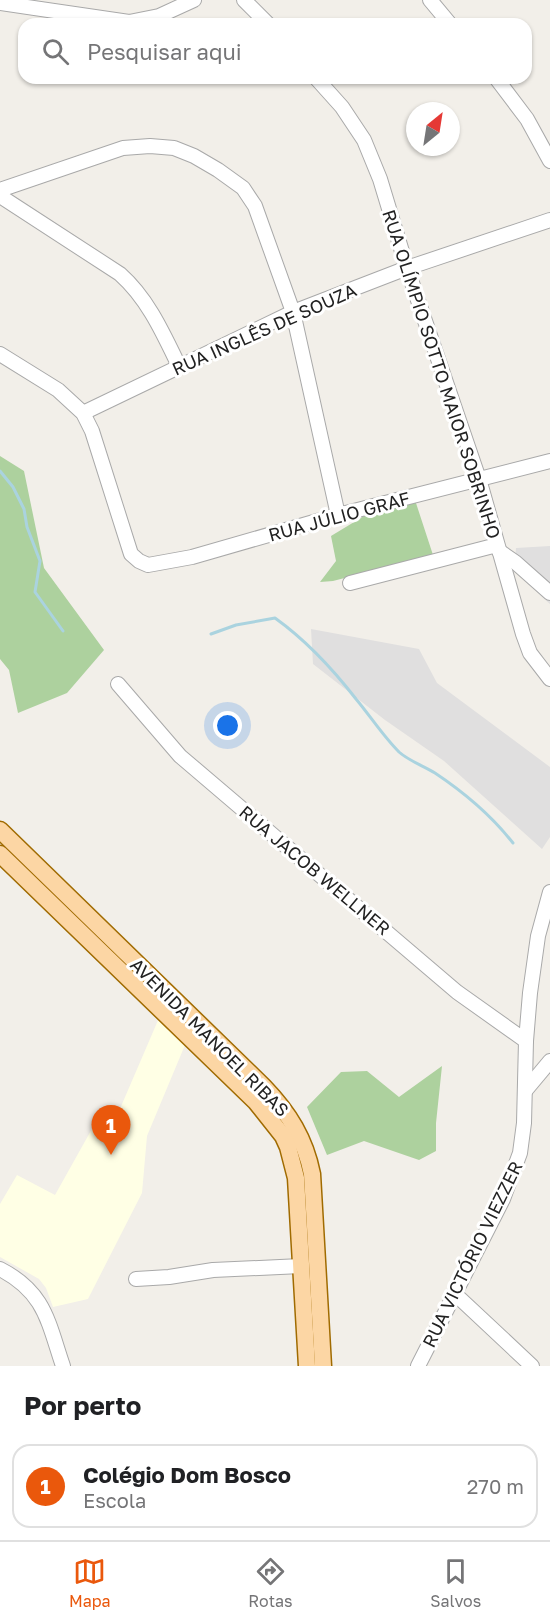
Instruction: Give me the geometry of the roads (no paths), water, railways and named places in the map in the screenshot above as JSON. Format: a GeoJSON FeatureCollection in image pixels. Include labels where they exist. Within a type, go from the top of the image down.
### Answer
{"type":"FeatureCollection","features":[{"type":"Feature","properties":{"kind":"main road","name":"AVENIDA MANOEL RIBAS"},"geometry":{"type":"LineString","coordinates":[[0,830],[129,956],[153,991],[256,1102],[283,1136],[296,1178],[307,1366]]}},
{"type":"Feature","properties":{"kind":"main road","name":"AVENIDA MANOEL RIBAS"},"geometry":{"type":"LineString","coordinates":[[0,854],[114,965],[153,991],[276,1099],[294,1123],[303,1141],[312,1183],[323,1366]]}},
{"type":"Feature","properties":{"kind":"main road"},"geometry":{"type":"LineString","coordinates":[[114,965],[123,965],[129,956]]}},
{"type":"Feature","properties":{"kind":"street"},"geometry":{"type":"LineString","coordinates":[[149,18],[159,16],[194,0]]}},
{"type":"Feature","properties":{"kind":"street"},"geometry":{"type":"LineString","coordinates":[[244,0],[262,18]]}},
{"type":"Feature","properties":{"kind":"street"},"geometry":{"type":"LineString","coordinates":[[429,0],[445,18]]}},
{"type":"Feature","properties":{"kind":"street"},"geometry":{"type":"LineString","coordinates":[[0,3],[94,18]]}},
{"type":"Feature","properties":{"kind":"street","name":"RUA OLÍMPIO SOTTO MAIOR SOBRINHO"},"geometry":{"type":"LineString","coordinates":[[321,84],[342,107],[364,140],[380,179],[407,268],[478,479],[530,653],[550,680]]}},
{"type":"Feature","properties":{"kind":"street"},"geometry":{"type":"LineString","coordinates":[[501,84],[527,119],[550,161]]}},
{"type":"Feature","properties":{"kind":"street"},"geometry":{"type":"LineString","coordinates":[[0,190],[123,148],[150,146],[174,147],[194,156],[243,188],[255,206],[293,312],[338,514]]}},
{"type":"Feature","properties":{"kind":"street"},"geometry":{"type":"LineString","coordinates":[[0,196],[120,274],[136,289],[158,322],[179,366]]}},
{"type":"Feature","properties":{"kind":"street","name":"RUA INGLÊS DE SOUZA"},"geometry":{"type":"LineString","coordinates":[[83,413],[293,312],[407,268],[550,220]]}},
{"type":"Feature","properties":{"kind":"street"},"geometry":{"type":"LineString","coordinates":[[0,354],[58,390],[83,413]]}},
{"type":"Feature","properties":{"kind":"street","name":"RUA JÚLIO GRAF"},"geometry":{"type":"LineString","coordinates":[[83,413],[92,431],[131,554],[138,561],[148,565],[192,557],[338,514],[550,461]]}},
{"type":"Feature","properties":{"kind":"street"},"geometry":{"type":"LineString","coordinates":[[350,583],[498,548],[550,593]]}},
{"type":"Feature","properties":{"kind":"street","name":"RUA JACOB WELLNER"},"geometry":{"type":"LineString","coordinates":[[118,684],[180,756],[457,992],[526,1041]]}},
{"type":"Feature","properties":{"kind":"street","name":"RUA VICTÓRIO VIEZZER"},"geometry":{"type":"LineString","coordinates":[[418,1366],[516,1168],[522,1138],[526,1041],[538,936],[550,892]]}},
{"type":"Feature","properties":{"kind":"street"},"geometry":{"type":"LineString","coordinates":[[525,1091],[550,1062]]}},
{"type":"Feature","properties":{"kind":"street"},"geometry":{"type":"LineString","coordinates":[[136,1279],[169,1277],[213,1270],[301,1266]]}},
{"type":"Feature","properties":{"kind":"street"},"geometry":{"type":"LineString","coordinates":[[0,1269],[23,1282],[36,1297],[45,1312],[63,1366]]}},
{"type":"Feature","properties":{"kind":"street"},"geometry":{"type":"LineString","coordinates":[[454,1293],[532,1366]]}},
{"type":"Feature","properties":{"kind":"waterway"},"geometry":{"type":"LineString","coordinates":[[0,471],[13,487],[24,509],[27,527],[40,561],[35,592],[63,631]]}},
{"type":"Feature","properties":{"kind":"waterway"},"geometry":{"type":"LineString","coordinates":[[211,634],[236,625],[275,618],[298,636],[328,666],[399,752],[435,773],[467,797],[487,814],[513,843]]}},
{"type":"Feature","properties":{"kind":"place","name":"Colégio Dom Bosco"},"geometry":{"type":"Point","coordinates":[111,1155]}}]}
